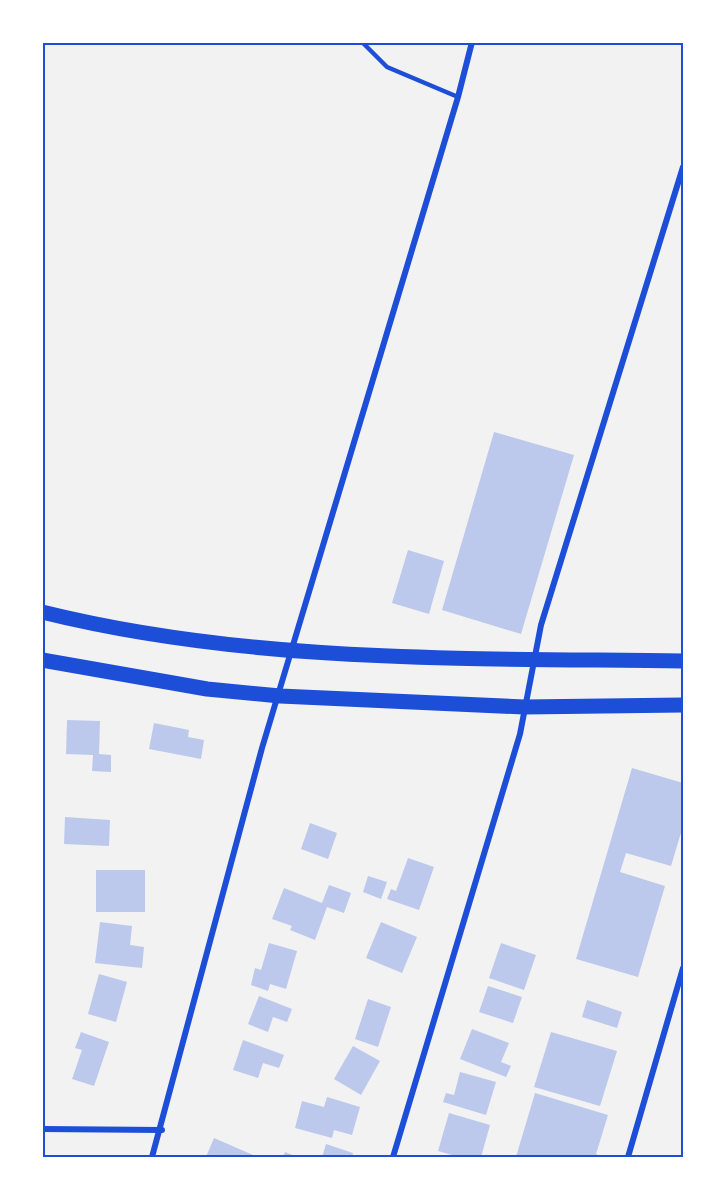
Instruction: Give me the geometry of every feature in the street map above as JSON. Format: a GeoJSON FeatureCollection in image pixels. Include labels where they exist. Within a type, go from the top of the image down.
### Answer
{"type":"FeatureCollection","features":[{"type":"Feature","properties":{"kind":"main road"},"geometry":{"type":"LineString","coordinates":[[42,612],[161,636],[237,647],[396,658],[683,661]]}},
{"type":"Feature","properties":{"kind":"main road"},"geometry":{"type":"LineString","coordinates":[[42,660],[207,689],[280,696],[524,707],[683,705]]}},
{"type":"Feature","properties":{"kind":"street"},"geometry":{"type":"LineString","coordinates":[[152,1157],[162,1130],[262,748],[280,696],[458,97],[472,42]]}},
{"type":"Feature","properties":{"kind":"street"},"geometry":{"type":"LineString","coordinates":[[393,1157],[520,734],[541,625],[683,167]]}},
{"type":"Feature","properties":{"kind":"street"},"geometry":{"type":"LineString","coordinates":[[628,1157],[683,968]]}},
{"type":"Feature","properties":{"kind":"street"},"geometry":{"type":"LineString","coordinates":[[42,1129],[162,1130]]}},
{"type":"Feature","properties":{"kind":"lane"},"geometry":{"type":"LineString","coordinates":[[362,42],[387,67],[458,97]]}},
{"type":"Feature","properties":{"kind":"building"},"geometry":{"type":"Polygon","coordinates":[[[494,432],[574,455],[521,634],[442,610],[494,432]]]}},
{"type":"Feature","properties":{"kind":"building"},"geometry":{"type":"Polygon","coordinates":[[[408,550],[444,561],[429,614],[392,603],[408,550]]]}},
{"type":"Feature","properties":{"kind":"building"},"geometry":{"type":"Polygon","coordinates":[[[67,720],[100,721],[99,754],[111,755],[111,772],[92,771],[93,755],[66,754],[67,720]]]}},
{"type":"Feature","properties":{"kind":"building"},"geometry":{"type":"Polygon","coordinates":[[[154,723],[189,730],[188,737],[204,740],[201,759],[149,749],[154,723]]]}},
{"type":"Feature","properties":{"kind":"building"},"geometry":{"type":"Polygon","coordinates":[[[632,768],[683,783],[683,826],[671,866],[626,853],[620,872],[665,886],[638,977],[576,959],[632,768]]]}},
{"type":"Feature","properties":{"kind":"building"},"geometry":{"type":"Polygon","coordinates":[[[65,817],[110,820],[109,846],[64,844],[65,817]]]}},
{"type":"Feature","properties":{"kind":"building"},"geometry":{"type":"Polygon","coordinates":[[[310,823],[337,833],[328,859],[301,849],[310,823]]]}},
{"type":"Feature","properties":{"kind":"building"},"geometry":{"type":"Polygon","coordinates":[[[408,858],[434,867],[419,910],[387,899],[391,889],[396,891],[408,858]]]}},
{"type":"Feature","properties":{"kind":"building"},"geometry":{"type":"Polygon","coordinates":[[[96,870],[145,870],[145,912],[96,912],[96,870]]]}},
{"type":"Feature","properties":{"kind":"building"},"geometry":{"type":"Polygon","coordinates":[[[368,876],[387,882],[381,899],[363,892],[368,876]]]}},
{"type":"Feature","properties":{"kind":"building"},"geometry":{"type":"Polygon","coordinates":[[[329,885],[351,893],[344,913],[327,907],[315,940],[290,930],[292,926],[272,919],[284,888],[322,903],[329,885]]]}},
{"type":"Feature","properties":{"kind":"building"},"geometry":{"type":"Polygon","coordinates":[[[100,922],[132,926],[130,945],[144,947],[142,968],[95,963],[100,922]]]}},
{"type":"Feature","properties":{"kind":"building"},"geometry":{"type":"Polygon","coordinates":[[[381,922],[417,937],[402,973],[366,958],[381,922]]]}},
{"type":"Feature","properties":{"kind":"building"},"geometry":{"type":"Polygon","coordinates":[[[269,943],[297,951],[286,989],[270,984],[268,991],[251,985],[255,968],[261,970],[269,943]]]}},
{"type":"Feature","properties":{"kind":"building"},"geometry":{"type":"Polygon","coordinates":[[[501,943],[536,955],[524,990],[489,978],[501,943]]]}},
{"type":"Feature","properties":{"kind":"building"},"geometry":{"type":"Polygon","coordinates":[[[99,974],[127,982],[116,1022],[88,1014],[99,974]]]}},
{"type":"Feature","properties":{"kind":"building"},"geometry":{"type":"Polygon","coordinates":[[[488,986],[522,997],[513,1023],[479,1012],[488,986]]]}},
{"type":"Feature","properties":{"kind":"building"},"geometry":{"type":"Polygon","coordinates":[[[259,996],[292,1009],[287,1022],[273,1017],[268,1032],[248,1024],[259,996]]]}},
{"type":"Feature","properties":{"kind":"building"},"geometry":{"type":"Polygon","coordinates":[[[368,999],[391,1007],[378,1047],[355,1039],[368,999]]]}},
{"type":"Feature","properties":{"kind":"building"},"geometry":{"type":"Polygon","coordinates":[[[587,1000],[622,1012],[617,1028],[582,1017],[587,1000]]]}},
{"type":"Feature","properties":{"kind":"building"},"geometry":{"type":"Polygon","coordinates":[[[472,1029],[509,1043],[501,1062],[511,1066],[506,1077],[460,1059],[472,1029]]]}},
{"type":"Feature","properties":{"kind":"building"},"geometry":{"type":"Polygon","coordinates":[[[81,1032],[109,1042],[94,1086],[72,1079],[82,1050],[75,1048],[81,1032]]]}},
{"type":"Feature","properties":{"kind":"building"},"geometry":{"type":"Polygon","coordinates":[[[551,1032],[617,1051],[600,1106],[534,1087],[551,1032]]]}},
{"type":"Feature","properties":{"kind":"building"},"geometry":{"type":"Polygon","coordinates":[[[243,1040],[284,1055],[279,1068],[263,1063],[258,1078],[233,1070],[243,1040]]]}},
{"type":"Feature","properties":{"kind":"building"},"geometry":{"type":"Polygon","coordinates":[[[353,1046],[380,1061],[361,1095],[334,1079],[353,1046]]]}},
{"type":"Feature","properties":{"kind":"building"},"geometry":{"type":"Polygon","coordinates":[[[460,1072],[496,1082],[486,1115],[443,1102],[446,1093],[454,1095],[460,1072]]]}},
{"type":"Feature","properties":{"kind":"building"},"geometry":{"type":"Polygon","coordinates":[[[535,1093],[608,1115],[596,1154],[603,1157],[516,1157],[535,1093]]]}},
{"type":"Feature","properties":{"kind":"building"},"geometry":{"type":"Polygon","coordinates":[[[327,1097],[360,1107],[352,1135],[334,1130],[332,1138],[295,1128],[302,1101],[324,1107],[327,1097]]]}},
{"type":"Feature","properties":{"kind":"building"},"geometry":{"type":"Polygon","coordinates":[[[449,1113],[490,1125],[481,1157],[459,1157],[438,1151],[449,1113]]]}},
{"type":"Feature","properties":{"kind":"building"},"geometry":{"type":"Polygon","coordinates":[[[214,1138],[258,1157],[206,1157],[214,1138]]]}},
{"type":"Feature","properties":{"kind":"building"},"geometry":{"type":"Polygon","coordinates":[[[326,1144],[353,1153],[352,1157],[322,1157],[326,1144]]]}},
{"type":"Feature","properties":{"kind":"building"},"geometry":{"type":"Polygon","coordinates":[[[285,1152],[297,1157],[283,1157],[285,1152]]]}}]}
